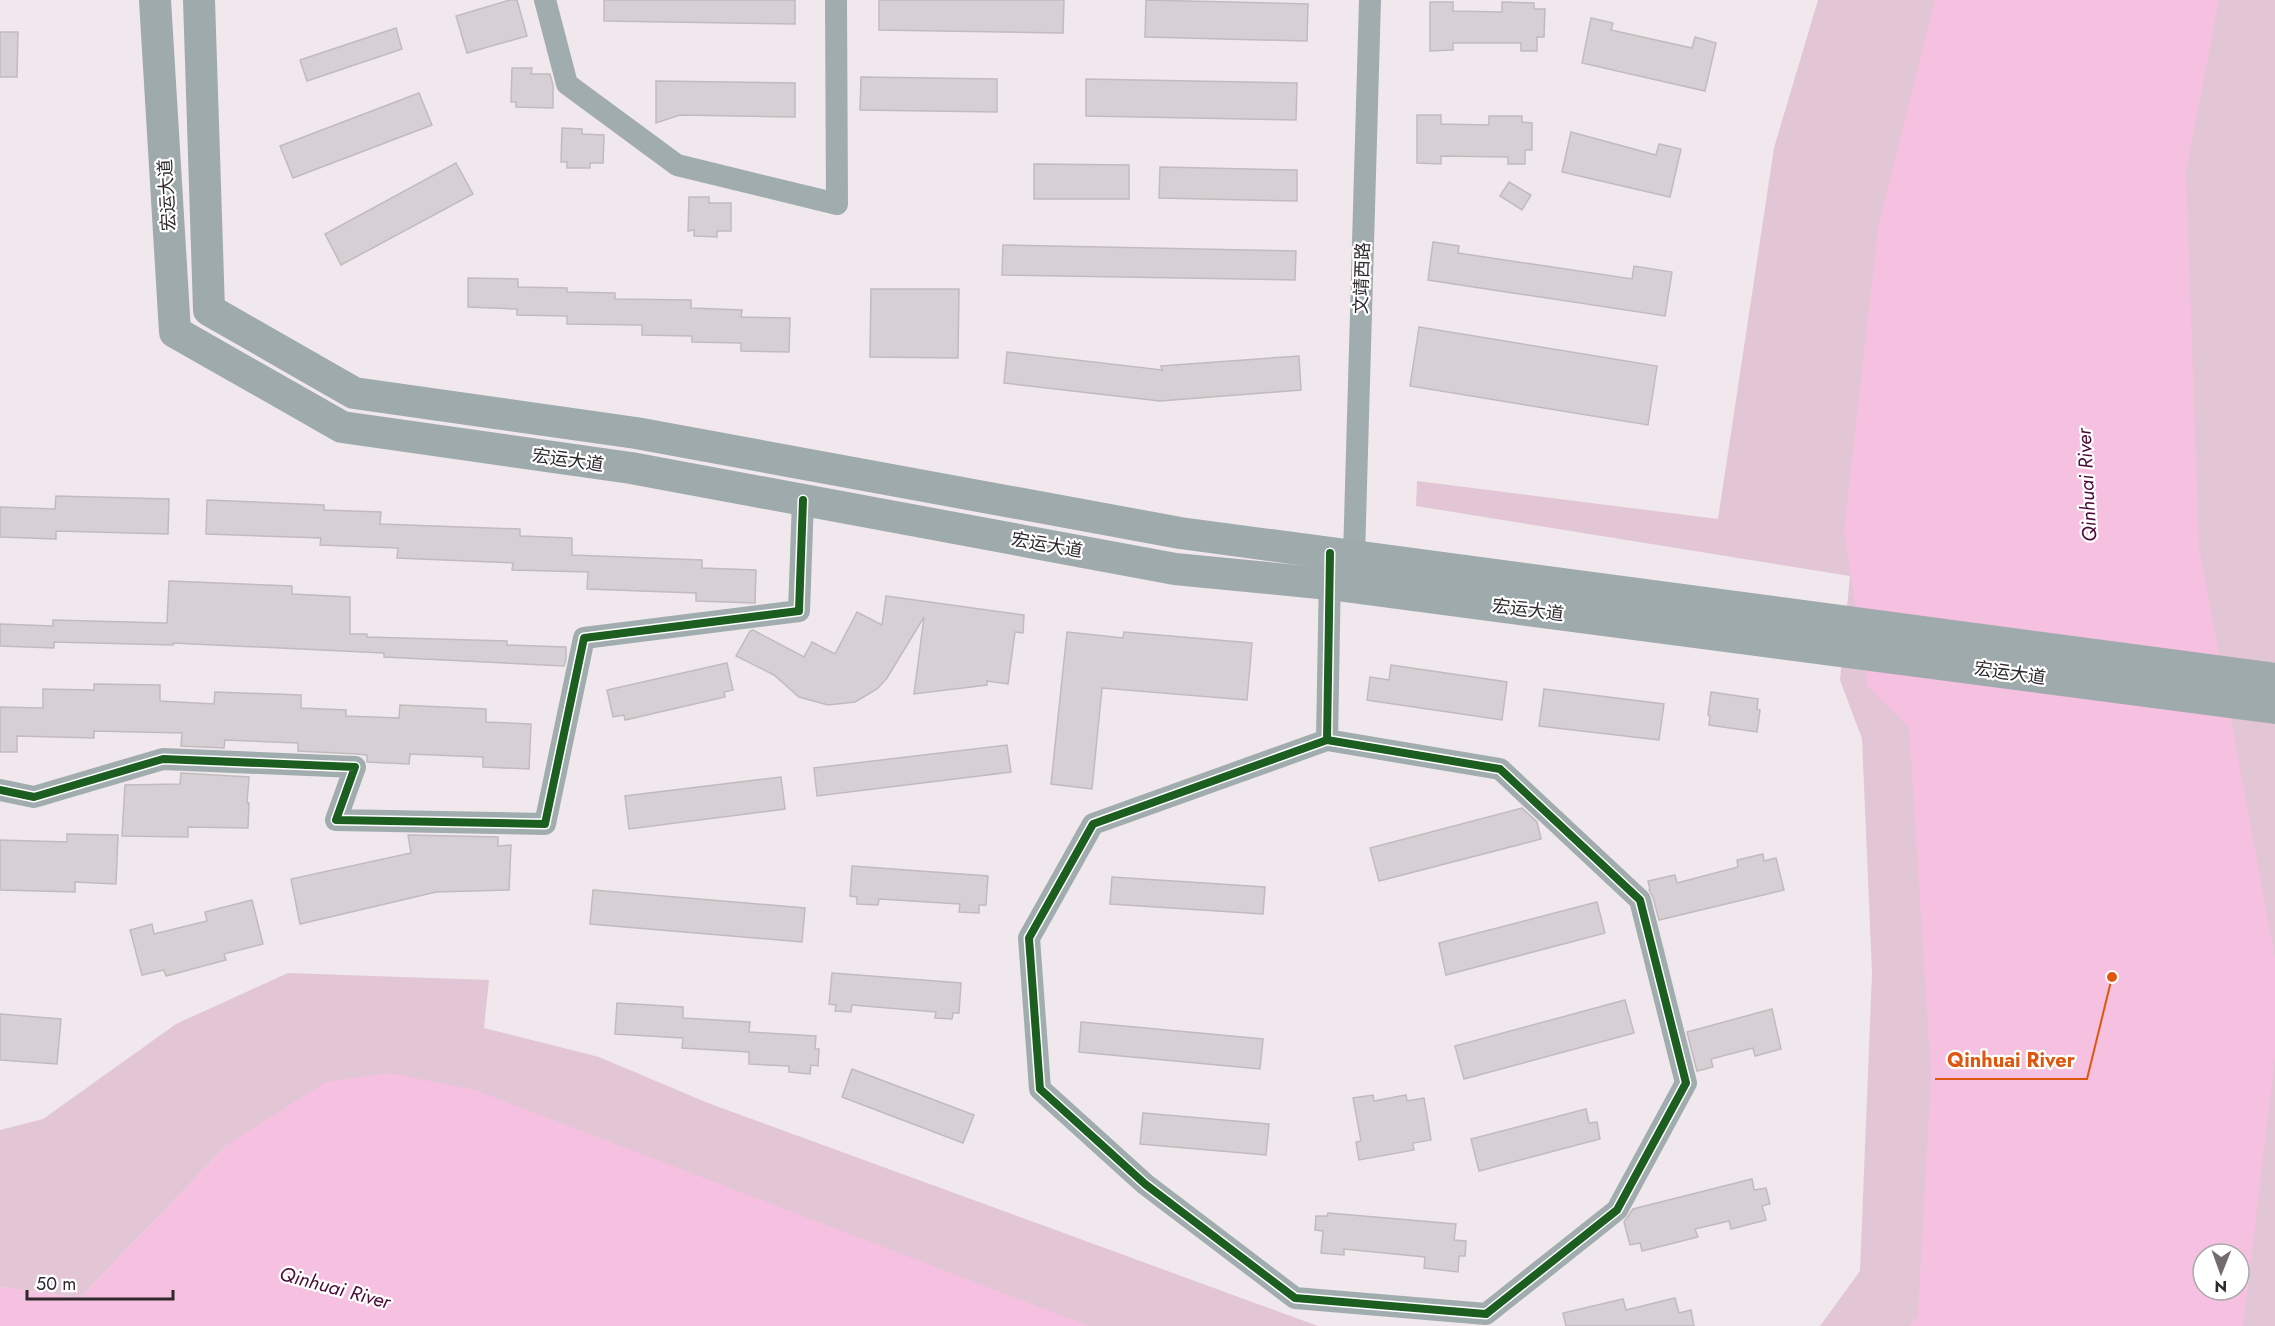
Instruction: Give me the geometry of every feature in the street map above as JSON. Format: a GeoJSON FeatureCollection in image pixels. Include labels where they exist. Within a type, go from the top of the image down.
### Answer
{"type":"FeatureCollection","features":[{"type":"Feature","properties":{"kind":"main road","name":"宏运大道"},"geometry":{"type":"LineString","coordinates":[[155,0],[175,332],[342,427],[631,468],[1175,568],[2275,679]]}},
{"type":"Feature","properties":{"kind":"main road","name":"宏运大道"},"geometry":{"type":"LineString","coordinates":[[199,0],[209,310],[354,393],[636,433],[1180,533],[1342,555],[2275,708]]}},
{"type":"Feature","properties":{"kind":"street"},"geometry":{"type":"LineString","coordinates":[[545,0],[567,84],[677,165],[837,204],[836,0]]}},
{"type":"Feature","properties":{"kind":"street","name":"文靖西路"},"geometry":{"type":"LineString","coordinates":[[1327,740],[1329,584],[1342,555],[1370,0]]}},
{"type":"Feature","properties":{"kind":"street"},"geometry":{"type":"LineString","coordinates":[[0,790],[34,797],[163,759],[355,767],[336,820],[546,824],[584,638],[799,611],[803,500]]}},
{"type":"Feature","properties":{"kind":"street"},"geometry":{"type":"LineString","coordinates":[[1327,740],[1500,769],[1640,900],[1686,1083],[1617,1210],[1486,1314],[1294,1298],[1145,1184],[1040,1089],[1029,939],[1094,824],[1327,740]]}},
{"type":"Feature","properties":{"kind":"shaded area"},"geometry":{"type":"Polygon","coordinates":[[[1818,0],[2275,0],[2275,1326],[1820,1326],[1860,1271],[1872,973],[1862,739],[1840,680],[1850,576],[1416,506],[1417,481],[1718,519],[1774,148],[1818,0]]]}},
{"type":"Feature","properties":{"kind":"shaded area"},"geometry":{"type":"Polygon","coordinates":[[[288,973],[489,980],[484,1028],[599,1057],[708,1103],[1318,1326],[344,1326],[228,1144],[80,1298],[0,1287],[0,1130],[43,1119],[176,1024],[288,973]]]}},
{"type":"Feature","properties":{"kind":"water"},"geometry":{"type":"Polygon","coordinates":[[[1935,0],[2219,0],[2186,171],[2199,547],[2275,958],[2275,1058],[2251,1259],[2251,1242],[2191,1242],[2191,1302],[2246,1302],[2243,1326],[1910,1326],[1918,1315],[1931,1075],[1909,727],[1867,686],[1844,530],[1878,228],[1935,0]]]}},
{"type":"Feature","properties":{"kind":"water"},"geometry":{"type":"Polygon","coordinates":[[[389,1073],[475,1090],[1089,1326],[0,1326],[0,1287],[80,1298],[228,1144],[326,1082],[389,1073]]]}},
{"type":"Feature","properties":{"kind":"building"},"geometry":{"type":"Polygon","coordinates":[[[517,0],[527,36],[467,53],[456,16],[517,0]]]}},
{"type":"Feature","properties":{"kind":"building"},"geometry":{"type":"Polygon","coordinates":[[[604,0],[795,0],[795,24],[604,21],[604,0]]]}},
{"type":"Feature","properties":{"kind":"building"},"geometry":{"type":"Polygon","coordinates":[[[879,0],[1064,0],[1063,33],[879,30],[879,0]]]}},
{"type":"Feature","properties":{"kind":"building"},"geometry":{"type":"Polygon","coordinates":[[[1146,0],[1308,4],[1307,41],[1145,37],[1146,0]]]}},
{"type":"Feature","properties":{"kind":"building"},"geometry":{"type":"Polygon","coordinates":[[[1430,2],[1453,2],[1453,11],[1502,12],[1502,2],[1534,3],[1534,9],[1545,9],[1544,37],[1537,37],[1537,51],[1521,51],[1521,43],[1453,43],[1453,50],[1430,51],[1430,2]]]}},
{"type":"Feature","properties":{"kind":"building"},"geometry":{"type":"Polygon","coordinates":[[[1591,18],[1613,23],[1611,30],[1692,48],[1695,37],[1716,43],[1705,91],[1582,63],[1591,18]]]}},
{"type":"Feature","properties":{"kind":"building"},"geometry":{"type":"Polygon","coordinates":[[[396,28],[402,49],[307,81],[300,60],[396,28]]]}},
{"type":"Feature","properties":{"kind":"building"},"geometry":{"type":"Polygon","coordinates":[[[0,32],[18,32],[17,77],[0,77],[0,32]]]}},
{"type":"Feature","properties":{"kind":"building"},"geometry":{"type":"Polygon","coordinates":[[[512,68],[532,68],[531,74],[550,74],[553,85],[553,108],[516,107],[516,102],[511,102],[512,68]]]}},
{"type":"Feature","properties":{"kind":"building"},"geometry":{"type":"Polygon","coordinates":[[[861,77],[997,79],[997,112],[860,110],[861,77]]]}},
{"type":"Feature","properties":{"kind":"building"},"geometry":{"type":"Polygon","coordinates":[[[1086,79],[1297,83],[1296,120],[1086,116],[1086,79]]]}},
{"type":"Feature","properties":{"kind":"building"},"geometry":{"type":"Polygon","coordinates":[[[656,81],[795,83],[795,117],[680,115],[656,123],[656,81]]]}},
{"type":"Feature","properties":{"kind":"building"},"geometry":{"type":"Polygon","coordinates":[[[419,93],[432,125],[293,178],[280,146],[419,93]]]}},
{"type":"Feature","properties":{"kind":"building"},"geometry":{"type":"Polygon","coordinates":[[[1417,115],[1441,115],[1441,124],[1489,125],[1489,116],[1522,116],[1522,122],[1532,123],[1532,150],[1525,150],[1525,164],[1508,164],[1508,157],[1441,156],[1441,164],[1417,163],[1417,115]]]}},
{"type":"Feature","properties":{"kind":"building"},"geometry":{"type":"Polygon","coordinates":[[[562,128],[582,129],[582,134],[604,135],[603,163],[590,163],[590,168],[567,168],[567,162],[561,162],[562,128]]]}},
{"type":"Feature","properties":{"kind":"building"},"geometry":{"type":"Polygon","coordinates":[[[1571,132],[1656,155],[1659,144],[1681,149],[1670,197],[1562,172],[1571,132]]]}},
{"type":"Feature","properties":{"kind":"building"},"geometry":{"type":"Polygon","coordinates":[[[456,163],[473,194],[341,265],[325,234],[456,163]]]}},
{"type":"Feature","properties":{"kind":"building"},"geometry":{"type":"Polygon","coordinates":[[[1034,164],[1129,165],[1129,199],[1034,199],[1034,164]]]}},
{"type":"Feature","properties":{"kind":"building"},"geometry":{"type":"Polygon","coordinates":[[[1160,167],[1297,170],[1297,201],[1159,198],[1160,167]]]}},
{"type":"Feature","properties":{"kind":"building"},"geometry":{"type":"Polygon","coordinates":[[[1509,182],[1531,195],[1522,210],[1500,196],[1509,182]]]}},
{"type":"Feature","properties":{"kind":"building"},"geometry":{"type":"Polygon","coordinates":[[[689,197],[709,197],[709,203],[731,203],[731,231],[717,231],[717,237],[694,236],[694,230],[688,231],[689,197]]]}},
{"type":"Feature","properties":{"kind":"building"},"geometry":{"type":"Polygon","coordinates":[[[1433,242],[1459,246],[1458,253],[1632,279],[1634,266],[1672,272],[1665,316],[1428,280],[1433,242]]]}},
{"type":"Feature","properties":{"kind":"building"},"geometry":{"type":"Polygon","coordinates":[[[1003,245],[1296,251],[1295,280],[1002,275],[1003,245]]]}},
{"type":"Feature","properties":{"kind":"building"},"geometry":{"type":"Polygon","coordinates":[[[468,278],[518,279],[518,287],[567,288],[567,292],[615,293],[615,299],[691,300],[691,308],[742,310],[741,317],[790,318],[789,352],[741,351],[741,343],[692,342],[692,336],[642,335],[642,325],[567,324],[567,316],[517,315],[517,309],[468,307],[468,278]]]}},
{"type":"Feature","properties":{"kind":"building"},"geometry":{"type":"Polygon","coordinates":[[[871,289],[959,289],[958,358],[870,357],[871,289]]]}},
{"type":"Feature","properties":{"kind":"building"},"geometry":{"type":"Polygon","coordinates":[[[1419,327],[1657,366],[1648,425],[1410,386],[1419,327]]]}},
{"type":"Feature","properties":{"kind":"building"},"geometry":{"type":"Polygon","coordinates":[[[1007,352],[1162,370],[1161,366],[1299,356],[1301,390],[1160,401],[1004,383],[1007,352]]]}},
{"type":"Feature","properties":{"kind":"building"},"geometry":{"type":"Polygon","coordinates":[[[56,496],[169,499],[168,534],[56,531],[56,539],[0,537],[0,507],[55,509],[56,496]]]}},
{"type":"Feature","properties":{"kind":"building"},"geometry":{"type":"Polygon","coordinates":[[[207,500],[324,505],[324,510],[381,512],[380,524],[520,529],[520,536],[572,538],[572,555],[702,560],[702,568],[756,570],[755,603],[696,601],[696,593],[587,589],[588,572],[512,570],[513,563],[397,558],[398,548],[320,545],[321,538],[206,534],[207,500]]]}},
{"type":"Feature","properties":{"kind":"building"},"geometry":{"type":"Polygon","coordinates":[[[169,581],[292,586],[292,594],[350,597],[350,634],[367,634],[367,637],[507,641],[507,645],[566,647],[566,659],[564,666],[384,657],[384,653],[173,643],[173,645],[54,642],[54,648],[0,646],[0,624],[53,626],[53,620],[167,623],[169,581]]]}},
{"type":"Feature","properties":{"kind":"building"},"geometry":{"type":"Polygon","coordinates":[[[886,596],[1024,615],[1023,633],[1015,632],[1008,684],[987,681],[987,685],[914,694],[924,617],[887,678],[877,689],[855,702],[828,705],[799,697],[774,675],[736,656],[750,631],[753,630],[804,657],[812,642],[835,654],[857,612],[882,625],[886,596]]]}},
{"type":"Feature","properties":{"kind":"building"},"geometry":{"type":"Polygon","coordinates":[[[1067,632],[1123,638],[1124,632],[1252,643],[1247,700],[1102,688],[1092,789],[1051,784],[1067,632]]]}},
{"type":"Feature","properties":{"kind":"building"},"geometry":{"type":"Polygon","coordinates":[[[727,663],[733,690],[724,692],[725,697],[625,720],[624,715],[613,717],[607,690],[727,663]]]}},
{"type":"Feature","properties":{"kind":"building"},"geometry":{"type":"Polygon","coordinates":[[[1391,665],[1507,682],[1502,720],[1367,700],[1370,677],[1389,680],[1391,665]]]}},
{"type":"Feature","properties":{"kind":"building"},"geometry":{"type":"Polygon","coordinates":[[[94,684],[160,685],[160,701],[214,704],[215,692],[301,695],[301,708],[346,710],[346,716],[399,718],[400,705],[486,709],[486,722],[531,724],[529,769],[483,767],[483,757],[410,754],[409,764],[367,762],[367,755],[298,751],[298,743],[225,740],[224,748],[181,746],[182,733],[94,731],[94,738],[17,736],[17,752],[0,752],[0,707],[43,708],[43,689],[94,690],[94,684]]]}},
{"type":"Feature","properties":{"kind":"building"},"geometry":{"type":"Polygon","coordinates":[[[1544,689],[1664,704],[1659,740],[1539,726],[1544,689]]]}},
{"type":"Feature","properties":{"kind":"building"},"geometry":{"type":"Polygon","coordinates":[[[1711,692],[1758,699],[1757,709],[1760,710],[1757,732],[1709,725],[1711,692]]]}},
{"type":"Feature","properties":{"kind":"building"},"geometry":{"type":"Polygon","coordinates":[[[1007,745],[1011,772],[817,796],[814,768],[1007,745]]]}},
{"type":"Feature","properties":{"kind":"building"},"geometry":{"type":"Polygon","coordinates":[[[181,773],[249,777],[248,828],[188,827],[188,837],[122,836],[125,785],[180,784],[181,773]]]}},
{"type":"Feature","properties":{"kind":"building"},"geometry":{"type":"Polygon","coordinates":[[[781,777],[785,809],[629,829],[625,796],[781,777]]]}},
{"type":"Feature","properties":{"kind":"building"},"geometry":{"type":"Polygon","coordinates":[[[1522,808],[1537,822],[1541,839],[1379,881],[1370,848],[1522,808]]]}},
{"type":"Feature","properties":{"kind":"building"},"geometry":{"type":"Polygon","coordinates":[[[67,834],[118,835],[116,884],[75,882],[75,892],[0,890],[0,840],[67,842],[67,834]]]}},
{"type":"Feature","properties":{"kind":"building"},"geometry":{"type":"Polygon","coordinates":[[[408,835],[498,837],[498,846],[511,845],[509,890],[436,892],[300,924],[291,879],[411,853],[408,835]]]}},
{"type":"Feature","properties":{"kind":"building"},"geometry":{"type":"Polygon","coordinates":[[[1763,854],[1764,861],[1776,858],[1784,890],[1659,920],[1648,881],[1675,875],[1677,883],[1738,867],[1737,860],[1763,854]]]}},
{"type":"Feature","properties":{"kind":"building"},"geometry":{"type":"Polygon","coordinates":[[[852,866],[988,876],[986,905],[979,905],[979,913],[959,912],[960,904],[879,899],[878,905],[857,904],[857,897],[850,896],[852,866]]]}},
{"type":"Feature","properties":{"kind":"building"},"geometry":{"type":"Polygon","coordinates":[[[1112,877],[1265,887],[1263,914],[1110,904],[1112,877]]]}},
{"type":"Feature","properties":{"kind":"building"},"geometry":{"type":"Polygon","coordinates":[[[593,890],[805,908],[802,942],[590,924],[593,890]]]}},
{"type":"Feature","properties":{"kind":"building"},"geometry":{"type":"Polygon","coordinates":[[[252,900],[263,944],[224,954],[226,960],[166,976],[164,970],[142,975],[130,930],[152,924],[154,934],[207,921],[205,912],[252,900]]]}},
{"type":"Feature","properties":{"kind":"building"},"geometry":{"type":"Polygon","coordinates":[[[1597,902],[1605,933],[1446,975],[1439,943],[1597,902]]]}},
{"type":"Feature","properties":{"kind":"building"},"geometry":{"type":"Polygon","coordinates":[[[832,973],[961,983],[959,1013],[953,1013],[952,1019],[935,1018],[936,1012],[852,1005],[851,1012],[835,1011],[836,1005],[829,1004],[832,973]]]}},
{"type":"Feature","properties":{"kind":"building"},"geometry":{"type":"Polygon","coordinates":[[[1625,1000],[1634,1033],[1464,1079],[1455,1046],[1625,1000]]]}},
{"type":"Feature","properties":{"kind":"building"},"geometry":{"type":"Polygon","coordinates":[[[617,1003],[683,1007],[683,1018],[750,1022],[749,1032],[816,1036],[815,1049],[819,1049],[818,1066],[811,1065],[810,1074],[789,1072],[789,1066],[749,1064],[749,1052],[682,1048],[683,1038],[615,1034],[617,1003]]]}},
{"type":"Feature","properties":{"kind":"building"},"geometry":{"type":"Polygon","coordinates":[[[1772,1009],[1781,1049],[1755,1056],[1753,1048],[1711,1059],[1713,1067],[1697,1071],[1687,1032],[1772,1009]]]}},
{"type":"Feature","properties":{"kind":"building"},"geometry":{"type":"Polygon","coordinates":[[[0,1014],[61,1019],[57,1064],[0,1060],[0,1014]]]}},
{"type":"Feature","properties":{"kind":"building"},"geometry":{"type":"Polygon","coordinates":[[[1081,1022],[1263,1039],[1260,1069],[1079,1052],[1081,1022]]]}},
{"type":"Feature","properties":{"kind":"building"},"geometry":{"type":"Polygon","coordinates":[[[852,1069],[974,1115],[963,1143],[842,1097],[852,1069]]]}},
{"type":"Feature","properties":{"kind":"building"},"geometry":{"type":"Polygon","coordinates":[[[1373,1095],[1374,1101],[1406,1095],[1407,1101],[1424,1098],[1431,1140],[1413,1143],[1414,1150],[1359,1160],[1356,1142],[1361,1141],[1353,1098],[1373,1095]]]}},
{"type":"Feature","properties":{"kind":"building"},"geometry":{"type":"Polygon","coordinates":[[[1586,1109],[1589,1123],[1597,1122],[1600,1139],[1479,1171],[1471,1139],[1586,1109]]]}},
{"type":"Feature","properties":{"kind":"building"},"geometry":{"type":"Polygon","coordinates":[[[1143,1113],[1269,1124],[1266,1155],[1140,1144],[1143,1113]]]}},
{"type":"Feature","properties":{"kind":"building"},"geometry":{"type":"Polygon","coordinates":[[[1752,1179],[1754,1190],[1766,1188],[1770,1204],[1762,1206],[1766,1220],[1731,1229],[1729,1221],[1695,1229],[1698,1237],[1642,1251],[1640,1243],[1630,1245],[1624,1222],[1633,1209],[1752,1179]]]}},
{"type":"Feature","properties":{"kind":"building"},"geometry":{"type":"Polygon","coordinates":[[[1328,1213],[1456,1224],[1454,1240],[1466,1241],[1465,1256],[1459,1256],[1458,1272],[1424,1268],[1425,1257],[1344,1249],[1344,1255],[1321,1253],[1323,1231],[1315,1230],[1316,1216],[1327,1216],[1328,1213]]]}},
{"type":"Feature","properties":{"kind":"building"},"geometry":{"type":"Polygon","coordinates":[[[1675,1298],[1679,1313],[1691,1310],[1694,1326],[1566,1326],[1563,1313],[1623,1299],[1626,1310],[1675,1298]]]}},
{"type":"Feature","properties":{"kind":"cycle path"},"geometry":{"type":"LineString","coordinates":[[0,790],[34,797],[163,759],[355,767],[336,820],[545,824],[584,638],[799,611],[803,500]]}},
{"type":"Feature","properties":{"kind":"cycle path"},"geometry":{"type":"LineString","coordinates":[[1327,740],[1093,824],[1029,938],[1040,1089],[1145,1184],[1295,1298],[1486,1314],[1617,1210],[1686,1083],[1640,900],[1500,769],[1327,740],[1330,553]]}},
{"type":"Feature","properties":{"kind":"place","name":"Qinhuai River"},"geometry":{"type":"Point","coordinates":[2112,977]}}]}
